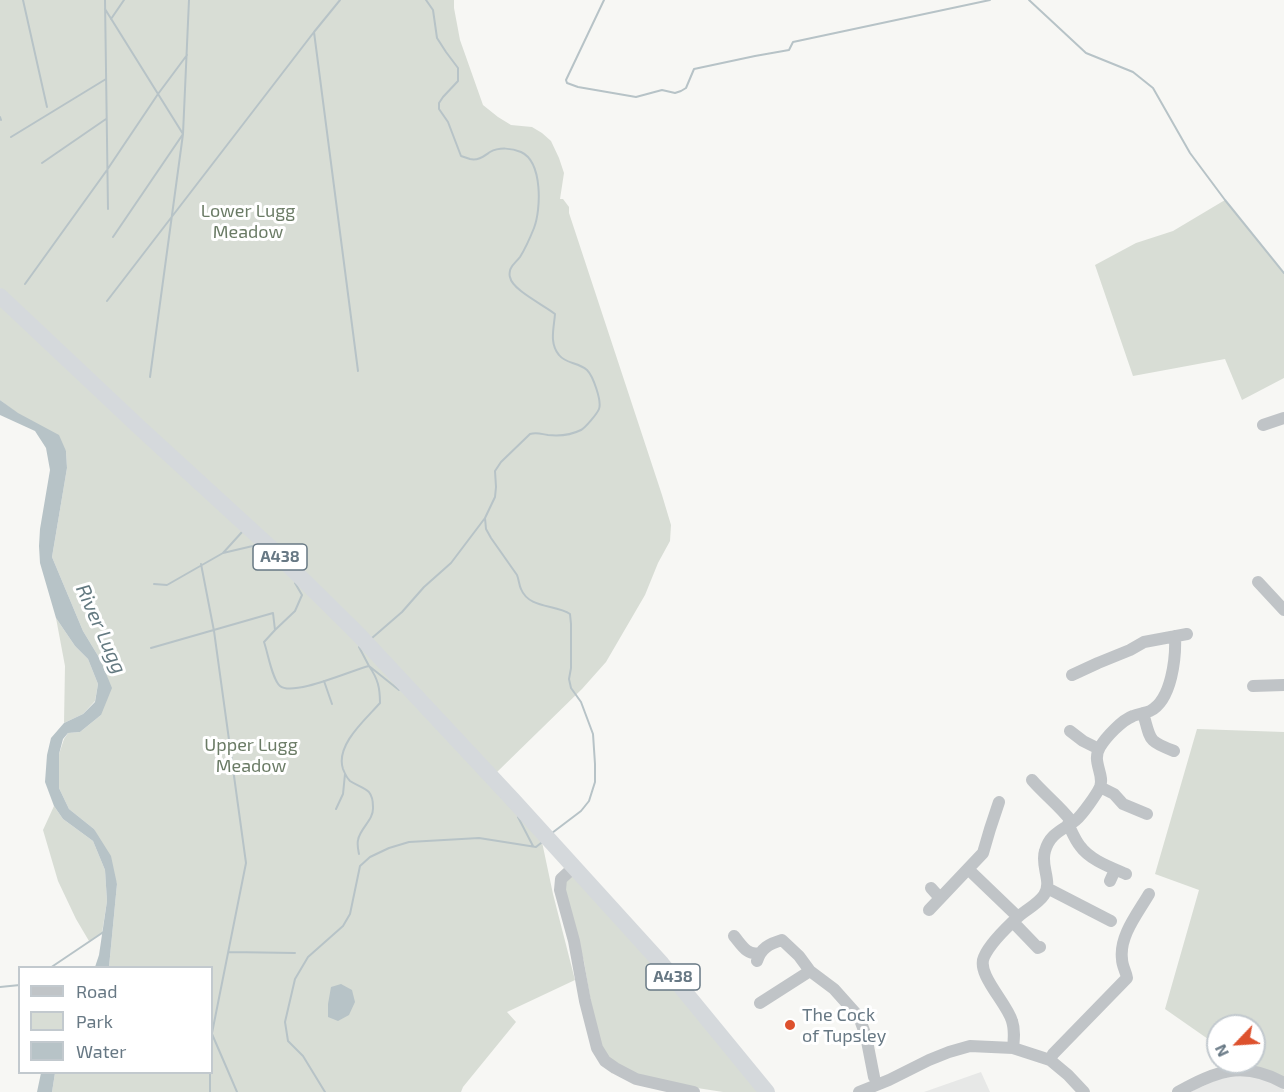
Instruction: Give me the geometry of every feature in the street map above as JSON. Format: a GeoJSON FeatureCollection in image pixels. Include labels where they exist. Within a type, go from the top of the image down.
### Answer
{"type":"FeatureCollection","features":[{"type":"Feature","properties":{"kind":"highway","name":"A438"},"geometry":{"type":"LineString","coordinates":[[0,296],[309,584],[409,687],[662,964],[767,1092]]}},
{"type":"Feature","properties":{"kind":"street"},"geometry":{"type":"LineString","coordinates":[[1263,425],[1284,418]]}},
{"type":"Feature","properties":{"kind":"street"},"geometry":{"type":"LineString","coordinates":[[1258,582],[1284,610]]}},
{"type":"Feature","properties":{"kind":"street"},"geometry":{"type":"LineString","coordinates":[[1013,1048],[1015,1036],[1012,1019],[986,978],[982,964],[984,955],[1016,919],[1043,897],[1047,888],[1045,851],[1053,836],[1081,815],[1100,787],[1096,758],[1099,749],[1109,735],[1125,720],[1156,707],[1166,692],[1181,635],[1144,642],[1130,650],[1078,669]]}},
{"type":"Feature","properties":{"kind":"street"},"geometry":{"type":"LineString","coordinates":[[1253,686],[1284,685]]}},
{"type":"Feature","properties":{"kind":"street"},"geometry":{"type":"LineString","coordinates":[[1143,713],[1144,737],[1174,751]]}},
{"type":"Feature","properties":{"kind":"street"},"geometry":{"type":"LineString","coordinates":[[1070,730],[1083,741],[1099,749]]}},
{"type":"Feature","properties":{"kind":"street"},"geometry":{"type":"LineString","coordinates":[[1032,780],[1063,810],[1077,842],[1085,852],[1117,875]]}},
{"type":"Feature","properties":{"kind":"street"},"geometry":{"type":"LineString","coordinates":[[1100,787],[1114,794],[1123,804],[1147,813]]}},
{"type":"Feature","properties":{"kind":"street"},"geometry":{"type":"LineString","coordinates":[[929,910],[983,852],[999,802]]}},
{"type":"Feature","properties":{"kind":"street"},"geometry":{"type":"LineString","coordinates":[[574,867],[561,879],[560,890],[574,941],[585,1001],[597,1048],[605,1061],[636,1079],[694,1092]]}},
{"type":"Feature","properties":{"kind":"street"},"geometry":{"type":"LineString","coordinates":[[968,869],[1016,919],[1039,951]]}},
{"type":"Feature","properties":{"kind":"street"},"geometry":{"type":"LineString","coordinates":[[931,888],[940,898]]}},
{"type":"Feature","properties":{"kind":"street"},"geometry":{"type":"LineString","coordinates":[[1047,888],[1099,910],[1111,921]]}},
{"type":"Feature","properties":{"kind":"street"},"geometry":{"type":"LineString","coordinates":[[1050,1060],[1053,1054],[1126,978],[1126,970],[1122,962],[1122,947],[1127,932],[1149,894]]}},
{"type":"Feature","properties":{"kind":"street"},"geometry":{"type":"LineString","coordinates":[[734,936],[748,952],[758,957],[764,947],[784,935],[810,971],[834,989],[859,1017],[866,1036],[874,1077]]}},
{"type":"Feature","properties":{"kind":"street"},"geometry":{"type":"LineString","coordinates":[[760,1003],[810,971]]}},
{"type":"Feature","properties":{"kind":"street"},"geometry":{"type":"LineString","coordinates":[[859,1092],[929,1060],[970,1046],[1013,1048],[1050,1060],[1084,1092]]}},
{"type":"Feature","properties":{"kind":"street"},"geometry":{"type":"LineString","coordinates":[[1178,1092],[1204,1078],[1228,1071],[1263,1074],[1284,1083]]}},
{"type":"Feature","properties":{"kind":"shaded area"},"geometry":{"type":"Polygon","coordinates":[[[981,1072],[990,1092],[924,1092],[981,1072]]]}},
{"type":"Feature","properties":{"kind":"shaded area"},"geometry":{"type":"Polygon","coordinates":[[[1246,1075],[1273,1082],[1284,1092],[1190,1092],[1221,1078],[1246,1075]]]}},
{"type":"Feature","properties":{"kind":"green space","name":"Lower Lugg Meadow"},"geometry":{"type":"Polygon","coordinates":[[[0,0],[454,0],[460,40],[483,105],[511,125],[532,127],[551,141],[564,173],[560,199],[563,199],[569,207],[569,213],[662,495],[671,525],[670,541],[645,595],[606,662],[582,689],[497,772],[0,288],[0,0]]]}},
{"type":"Feature","properties":{"kind":"green space"},"geometry":{"type":"Polygon","coordinates":[[[1225,200],[1284,273],[1284,378],[1242,400],[1225,359],[1133,376],[1095,265],[1136,243],[1173,231],[1225,200]]]}},
{"type":"Feature","properties":{"kind":"green space","name":"Upper Lugg Meadow"},"geometry":{"type":"Polygon","coordinates":[[[0,305],[325,607],[542,842],[575,980],[507,1012],[516,1022],[461,1092],[52,1092],[55,1074],[213,1074],[213,966],[109,966],[117,884],[94,829],[69,809],[59,788],[59,754],[64,739],[68,733],[80,732],[101,715],[100,659],[83,631],[52,557],[67,468],[66,451],[0,400],[0,305]]]}},
{"type":"Feature","properties":{"kind":"green space"},"geometry":{"type":"Polygon","coordinates":[[[56,618],[75,646],[88,659],[98,684],[95,701],[83,714],[64,723],[65,666],[56,618]]]}},
{"type":"Feature","properties":{"kind":"green space"},"geometry":{"type":"Polygon","coordinates":[[[1197,729],[1284,732],[1284,1077],[1266,1069],[1266,1014],[1206,1014],[1206,1038],[1165,1009],[1199,890],[1155,874],[1197,729]]]}},
{"type":"Feature","properties":{"kind":"green space"},"geometry":{"type":"Polygon","coordinates":[[[54,806],[63,819],[93,841],[105,870],[107,901],[102,933],[89,941],[58,881],[43,830],[54,806]]]}},
{"type":"Feature","properties":{"kind":"green space"},"geometry":{"type":"Polygon","coordinates":[[[574,874],[610,913],[761,1092],[723,1092],[665,1083],[642,1077],[607,1058],[594,1020],[584,962],[565,890],[565,879],[574,874]]]}},
{"type":"Feature","properties":{"kind":"water"},"geometry":{"type":"Polygon","coordinates":[[[0,400],[18,413],[59,435],[66,451],[67,468],[52,557],[83,631],[100,659],[112,688],[101,715],[80,732],[68,733],[63,739],[59,754],[59,788],[69,809],[94,829],[111,856],[117,884],[109,966],[95,966],[107,901],[105,870],[93,841],[63,819],[54,806],[45,782],[51,738],[64,723],[83,714],[95,702],[98,684],[88,659],[75,646],[56,618],[40,563],[40,529],[50,470],[46,448],[35,431],[0,415],[0,400]]]}},
{"type":"Feature","properties":{"kind":"water"},"geometry":{"type":"Polygon","coordinates":[[[341,984],[352,990],[355,1002],[349,1015],[338,1021],[328,1017],[328,1004],[331,987],[341,984]]]}},
{"type":"Feature","properties":{"kind":"water"},"geometry":{"type":"Polygon","coordinates":[[[41,1074],[55,1074],[52,1092],[37,1092],[41,1074]]]}},
{"type":"Feature","properties":{"kind":"waterway"},"geometry":{"type":"LineString","coordinates":[[23,0],[47,107]]}},
{"type":"Feature","properties":{"kind":"waterway"},"geometry":{"type":"LineString","coordinates":[[105,0],[108,209]]}},
{"type":"Feature","properties":{"kind":"waterway"},"geometry":{"type":"LineString","coordinates":[[111,19],[124,0]]}},
{"type":"Feature","properties":{"kind":"waterway"},"geometry":{"type":"LineString","coordinates":[[113,237],[183,134],[189,0]]}},
{"type":"Feature","properties":{"kind":"waterway"},"geometry":{"type":"LineString","coordinates":[[107,301],[340,0]]}},
{"type":"Feature","properties":{"kind":"waterway"},"geometry":{"type":"LineString","coordinates":[[426,0],[433,10],[437,38],[458,68],[458,81],[443,97],[439,103],[439,109],[448,122],[461,156],[476,159],[497,149],[514,150],[528,157],[533,166],[537,176],[539,199],[536,220],[524,250],[511,269],[510,276],[516,287],[555,314],[554,346],[565,360],[587,370],[594,383],[600,405],[598,411],[581,430],[560,435],[530,434],[501,462],[495,471],[495,497],[485,518],[486,529],[517,575],[525,595],[536,603],[570,614],[571,668],[569,679],[593,734],[595,782],[589,801],[581,811],[552,833]]}},
{"type":"Feature","properties":{"kind":"waterway"},"geometry":{"type":"LineString","coordinates":[[604,0],[566,80],[567,83],[578,87],[636,97],[662,90],[675,93],[681,91],[686,88],[694,69],[789,50],[793,42],[990,0]]}},
{"type":"Feature","properties":{"kind":"waterway"},"geometry":{"type":"LineString","coordinates":[[1029,0],[1086,53],[1133,72],[1153,88],[1190,153],[1284,273]]}},
{"type":"Feature","properties":{"kind":"waterway"},"geometry":{"type":"LineString","coordinates":[[105,9],[183,134],[150,377]]}},
{"type":"Feature","properties":{"kind":"waterway"},"geometry":{"type":"LineString","coordinates":[[314,32],[358,371]]}},
{"type":"Feature","properties":{"kind":"waterway"},"geometry":{"type":"LineString","coordinates":[[158,94],[187,55]]}},
{"type":"Feature","properties":{"kind":"waterway"},"geometry":{"type":"LineString","coordinates":[[11,137],[106,79]]}},
{"type":"Feature","properties":{"kind":"waterway"},"geometry":{"type":"LineString","coordinates":[[25,284],[107,170],[158,94]]}},
{"type":"Feature","properties":{"kind":"waterway"},"geometry":{"type":"LineString","coordinates":[[42,163],[106,119]]}},
{"type":"Feature","properties":{"kind":"waterway"},"geometry":{"type":"LineString","coordinates":[[372,638],[451,563],[485,518]]}},
{"type":"Feature","properties":{"kind":"waterway"},"geometry":{"type":"LineString","coordinates":[[223,553],[242,532]]}},
{"type":"Feature","properties":{"kind":"waterway"},"geometry":{"type":"LineString","coordinates":[[154,584],[167,585],[223,553],[257,545]]}},
{"type":"Feature","properties":{"kind":"waterway"},"geometry":{"type":"LineString","coordinates":[[201,564],[214,631],[246,863],[213,1028]]}},
{"type":"Feature","properties":{"kind":"waterway"},"geometry":{"type":"LineString","coordinates":[[151,648],[273,613],[275,630],[295,611],[302,595],[295,583]]}},
{"type":"Feature","properties":{"kind":"waterway"},"geometry":{"type":"LineString","coordinates":[[275,630],[264,642],[272,672],[280,686],[287,688],[309,686],[369,666],[376,679],[380,703],[353,733],[343,751],[342,760],[348,779],[366,789],[373,800],[373,812],[358,840],[359,854]]}},
{"type":"Feature","properties":{"kind":"waterway"},"geometry":{"type":"LineString","coordinates":[[359,647],[369,666],[399,690]]}},
{"type":"Feature","properties":{"kind":"waterway"},"geometry":{"type":"LineString","coordinates":[[324,681],[332,704]]}},
{"type":"Feature","properties":{"kind":"waterway"},"geometry":{"type":"LineString","coordinates":[[336,809],[343,794],[345,774]]}},
{"type":"Feature","properties":{"kind":"waterway"},"geometry":{"type":"LineString","coordinates":[[518,817],[533,846]]}},
{"type":"Feature","properties":{"kind":"waterway"},"geometry":{"type":"LineString","coordinates":[[325,1092],[303,1056],[288,1041],[285,1022],[295,979],[308,957],[343,926],[350,914],[360,866],[370,857],[409,842],[479,838],[536,847],[541,843]]}},
{"type":"Feature","properties":{"kind":"waterway"},"geometry":{"type":"LineString","coordinates":[[53,966],[105,931]]}},
{"type":"Feature","properties":{"kind":"waterway"},"geometry":{"type":"LineString","coordinates":[[229,952],[295,953]]}},
{"type":"Feature","properties":{"kind":"waterway"},"geometry":{"type":"LineString","coordinates":[[0,987],[18,985]]}},
{"type":"Feature","properties":{"kind":"waterway"},"geometry":{"type":"LineString","coordinates":[[213,1036],[237,1092]]}},
{"type":"Feature","properties":{"kind":"waterway"},"geometry":{"type":"LineString","coordinates":[[210,1074],[210,1092]]}},
{"type":"Feature","properties":{"kind":"place","name":"The Cock of Tupsley"},"geometry":{"type":"Point","coordinates":[790,1025]}},
{"type":"Feature","properties":{"kind":"water label","name":"River Lugg"},"geometry":{"type":"Point","coordinates":[101,629]}}]}
